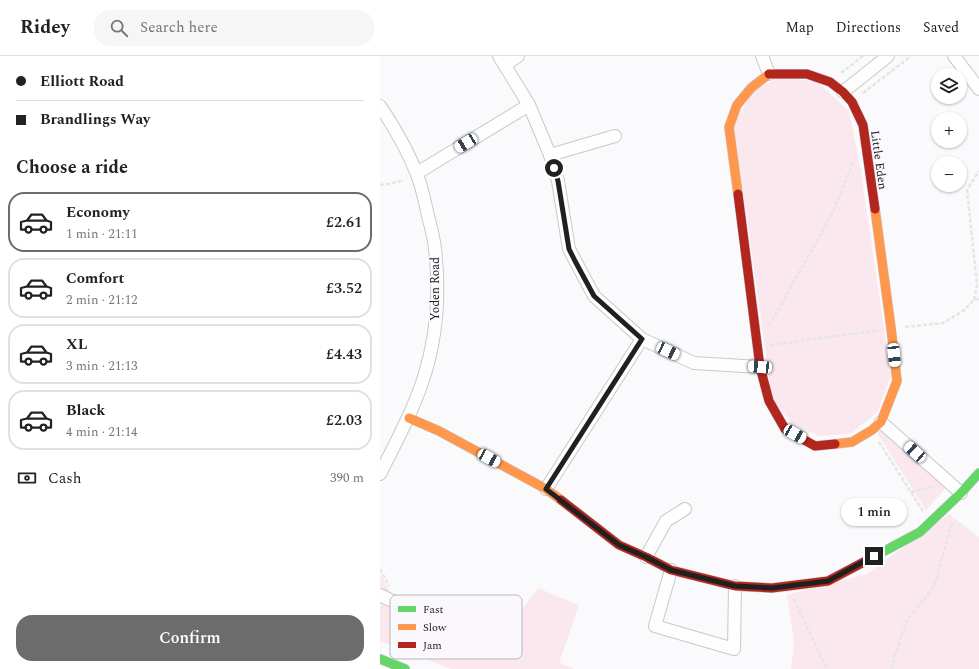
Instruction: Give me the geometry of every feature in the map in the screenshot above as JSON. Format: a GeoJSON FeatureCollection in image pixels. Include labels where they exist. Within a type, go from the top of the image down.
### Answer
{"type":"FeatureCollection","features":[{"type":"Feature","properties":{"kind":"street"},"geometry":{"type":"LineString","coordinates":[[518,56],[502,60],[529,105],[550,155],[558,181],[569,249],[594,296],[642,339],[694,363],[760,367]]}},
{"type":"Feature","properties":{"kind":"street"},"geometry":{"type":"LineString","coordinates":[[762,56],[770,74]]}},
{"type":"Feature","properties":{"kind":"street"},"geometry":{"type":"LineString","coordinates":[[843,92],[888,56]]}},
{"type":"Feature","properties":{"kind":"street"},"geometry":{"type":"LineString","coordinates":[[954,56],[979,89]]}},
{"type":"Feature","properties":{"kind":"street","name":"Little Eden"},"geometry":{"type":"LineString","coordinates":[[770,74],[807,74],[830,82],[843,92],[852,102],[863,125],[897,381],[881,422],[872,430],[852,442],[815,446],[784,428],[769,401],[760,367],[729,127],[737,105],[751,88],[770,74]]}},
{"type":"Feature","properties":{"kind":"street"},"geometry":{"type":"LineString","coordinates":[[417,173],[529,105]]}},
{"type":"Feature","properties":{"kind":"street","name":"Yoden Road"},"geometry":{"type":"LineString","coordinates":[[380,106],[398,134],[417,173],[435,247],[438,278],[434,339],[424,379],[409,418],[382,466]]}},
{"type":"Feature","properties":{"kind":"street"},"geometry":{"type":"LineString","coordinates":[[550,155],[615,136]]}},
{"type":"Feature","properties":{"kind":"street"},"geometry":{"type":"LineString","coordinates":[[546,489],[642,339]]}},
{"type":"Feature","properties":{"kind":"street"},"geometry":{"type":"LineString","coordinates":[[409,418],[439,431],[546,489],[619,545],[671,570],[735,586],[772,588],[828,581],[920,532],[961,494],[979,473]]}},
{"type":"Feature","properties":{"kind":"street"},"geometry":{"type":"LineString","coordinates":[[881,422],[961,494]]}},
{"type":"Feature","properties":{"kind":"street"},"geometry":{"type":"LineString","coordinates":[[646,557],[666,521],[685,509]]}},
{"type":"Feature","properties":{"kind":"street"},"geometry":{"type":"LineString","coordinates":[[671,570],[654,626],[734,649],[735,586]]}},
{"type":"Feature","properties":{"kind":"street"},"geometry":{"type":"LineString","coordinates":[[380,595],[390,599]]}},
{"type":"Feature","properties":{"kind":"street"},"geometry":{"type":"LineString","coordinates":[[380,659],[406,669]]}},
{"type":"Feature","properties":{"kind":"path"},"geometry":{"type":"LineString","coordinates":[[830,82],[863,56]]}},
{"type":"Feature","properties":{"kind":"path"},"geometry":{"type":"LineString","coordinates":[[852,102],[911,56]]}},
{"type":"Feature","properties":{"kind":"path"},"geometry":{"type":"LineString","coordinates":[[758,347],[832,214],[854,160]]}},
{"type":"Feature","properties":{"kind":"path"},"geometry":{"type":"LineString","coordinates":[[758,347],[891,328],[943,323],[963,311],[974,300],[978,286],[967,190],[979,171]]}},
{"type":"Feature","properties":{"kind":"path"},"geometry":{"type":"LineString","coordinates":[[380,185],[404,180]]}},
{"type":"Feature","properties":{"kind":"path"},"geometry":{"type":"LineString","coordinates":[[974,300],[979,299]]}},
{"type":"Feature","properties":{"kind":"path"},"geometry":{"type":"LineString","coordinates":[[872,430],[930,522]]}},
{"type":"Feature","properties":{"kind":"path"},"geometry":{"type":"LineString","coordinates":[[911,492],[948,483]]}},
{"type":"Feature","properties":{"kind":"path"},"geometry":{"type":"LineString","coordinates":[[892,669],[894,658],[907,621],[934,587],[954,516]]}},
{"type":"Feature","properties":{"kind":"path"},"geometry":{"type":"LineString","coordinates":[[788,586],[828,669]]}},
{"type":"Feature","properties":{"kind":"shaded area"},"geometry":{"type":"Polygon","coordinates":[[[780,77],[818,82],[849,111],[860,165],[891,376],[877,413],[850,434],[819,436],[792,423],[772,399],[734,125],[753,91],[780,77]]]}},
{"type":"Feature","properties":{"kind":"shaded area"},"geometry":{"type":"Polygon","coordinates":[[[880,430],[946,488],[926,510],[877,433],[880,430]]]}},
{"type":"Feature","properties":{"kind":"shaded area"},"geometry":{"type":"Polygon","coordinates":[[[949,514],[979,537],[979,669],[791,669],[794,643],[787,595],[867,574],[949,514]]]}},
{"type":"Feature","properties":{"kind":"shaded area"},"geometry":{"type":"Polygon","coordinates":[[[380,574],[392,595],[390,595],[390,645],[380,641],[380,574]]]}},
{"type":"Feature","properties":{"kind":"shaded area"},"geometry":{"type":"Polygon","coordinates":[[[538,588],[579,605],[559,663],[575,669],[451,669],[426,659],[522,659],[522,610],[538,588]]]}},
{"type":"Feature","properties":{"kind":"traffic: fast"},"geometry":{"type":"LineString","coordinates":[[877,555],[920,532],[961,493],[979,473]]}},
{"type":"Feature","properties":{"kind":"traffic: fast"},"geometry":{"type":"LineString","coordinates":[[380,659],[405,669]]}},
{"type":"Feature","properties":{"kind":"traffic: slow"},"geometry":{"type":"LineString","coordinates":[[738,194],[729,127],[737,105],[751,88],[769,74]]}},
{"type":"Feature","properties":{"kind":"traffic: slow"},"geometry":{"type":"LineString","coordinates":[[835,444],[852,442],[872,430],[881,422],[897,381],[875,209]]}},
{"type":"Feature","properties":{"kind":"traffic: slow"},"geometry":{"type":"LineString","coordinates":[[409,418],[439,431],[546,489],[561,500]]}},
{"type":"Feature","properties":{"kind":"traffic: jam"},"geometry":{"type":"LineString","coordinates":[[769,74],[807,74],[830,82],[843,92],[852,102],[863,125],[875,209]]}},
{"type":"Feature","properties":{"kind":"traffic: jam"},"geometry":{"type":"LineString","coordinates":[[738,194],[760,367],[769,401],[785,429],[815,446],[835,444]]}},
{"type":"Feature","properties":{"kind":"traffic: jam"},"geometry":{"type":"LineString","coordinates":[[561,500],[619,545],[671,570],[735,586],[772,588],[828,581],[877,555]]}},
{"type":"Feature","properties":{"kind":"route"},"geometry":{"type":"LineString","coordinates":[[554,168],[558,181],[569,249],[575,261],[594,296],[642,339],[546,489],[619,545],[671,570],[735,586],[772,588],[828,581],[874,556]]}}]}
